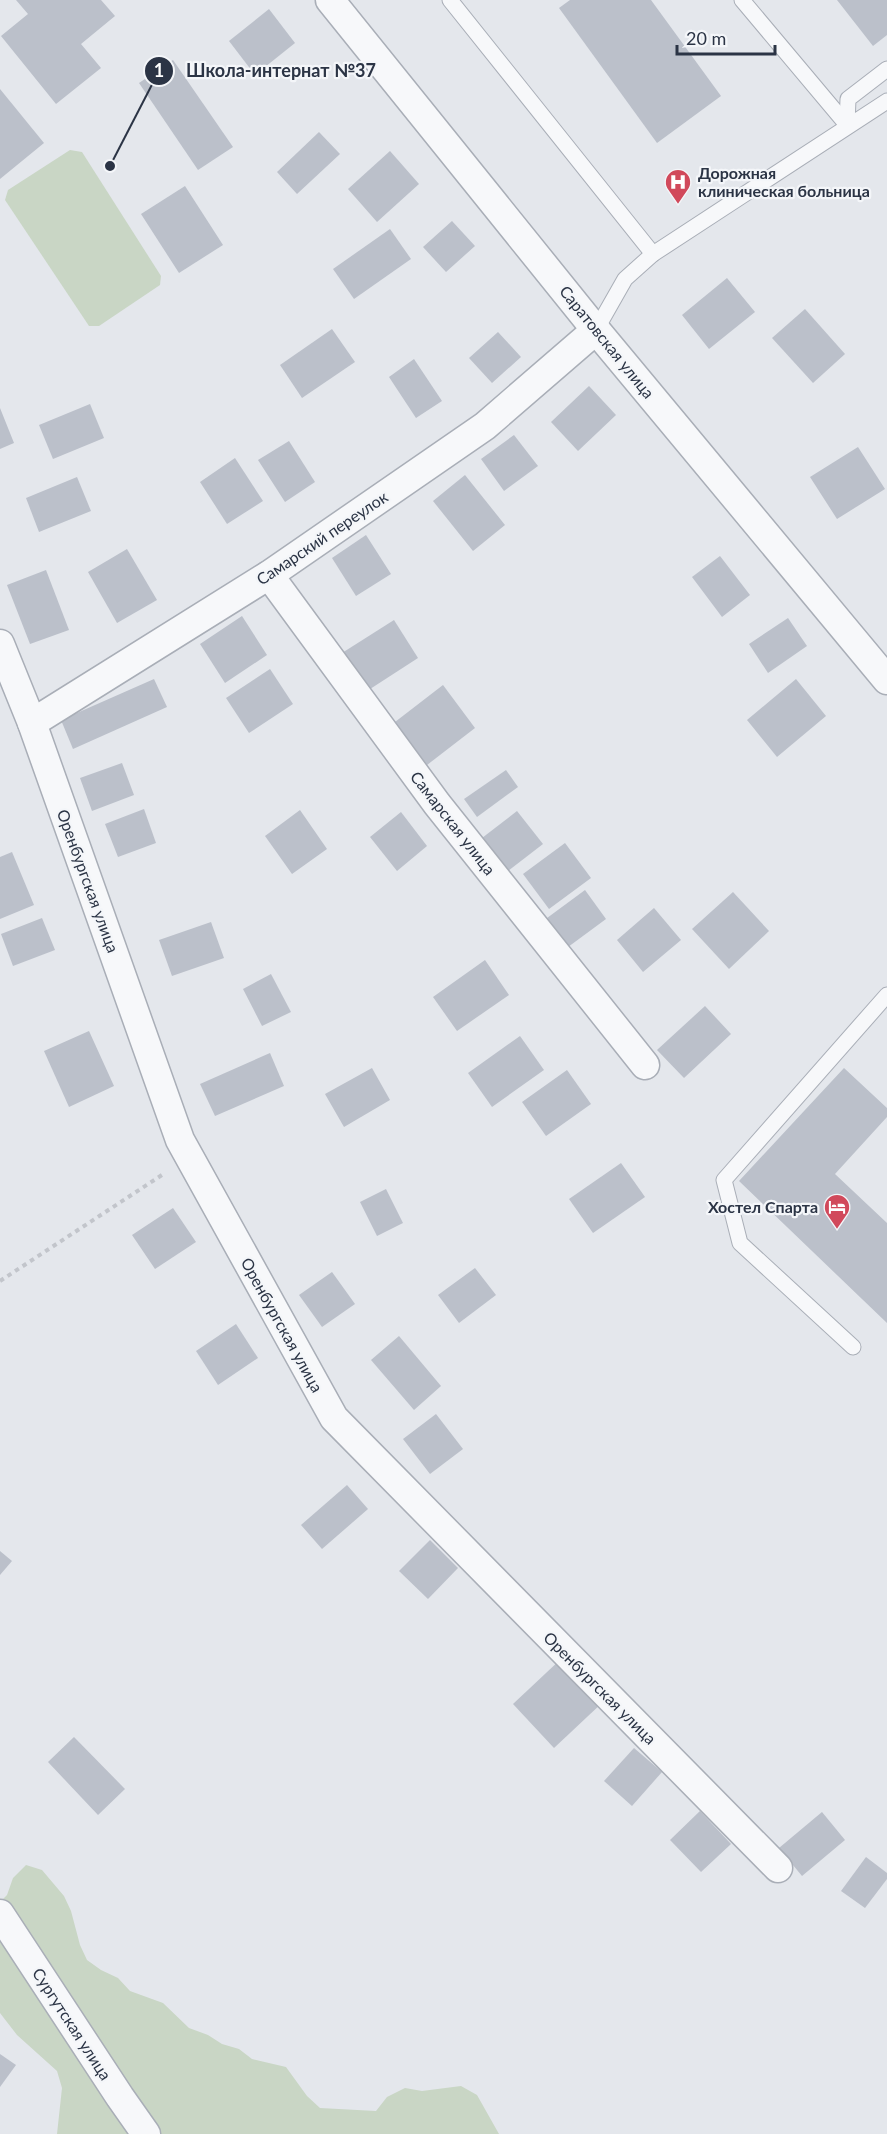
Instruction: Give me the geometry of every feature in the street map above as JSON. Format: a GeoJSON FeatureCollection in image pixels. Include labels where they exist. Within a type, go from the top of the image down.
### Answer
{"type":"FeatureCollection","features":[{"type":"Feature","properties":{"kind":"street","name":"Саратовская улица"},"geometry":{"type":"LineString","coordinates":[[330,0],[596,330],[887,680]]}},
{"type":"Feature","properties":{"kind":"street","name":"Самарский переулок"},"geometry":{"type":"LineString","coordinates":[[32,723],[269,575],[485,426],[596,330]]}},
{"type":"Feature","properties":{"kind":"street","name":"Самарская улица"},"geometry":{"type":"LineString","coordinates":[[269,575],[437,804],[645,1065]]}},
{"type":"Feature","properties":{"kind":"street","name":"Оренбургская улица"},"geometry":{"type":"LineString","coordinates":[[0,644],[32,723],[180,1140],[334,1418],[778,1868]]}},
{"type":"Feature","properties":{"kind":"street","name":"Сургутская улица"},"geometry":{"type":"LineString","coordinates":[[0,1914],[146,2134]]}},
{"type":"Feature","properties":{"kind":"lane"},"geometry":{"type":"LineString","coordinates":[[450,0],[653,254]]}},
{"type":"Feature","properties":{"kind":"lane"},"geometry":{"type":"LineString","coordinates":[[742,0],[847,125]]}},
{"type":"Feature","properties":{"kind":"lane"},"geometry":{"type":"LineString","coordinates":[[847,125],[848,99],[887,69]]}},
{"type":"Feature","properties":{"kind":"lane"},"geometry":{"type":"LineString","coordinates":[[596,330],[625,279],[653,254],[887,100]]}},
{"type":"Feature","properties":{"kind":"lane"},"geometry":{"type":"LineString","coordinates":[[853,1347],[740,1243],[724,1180],[887,995]]}},
{"type":"Feature","properties":{"kind":"path"},"geometry":{"type":"LineString","coordinates":[[0,1281],[190,1157]]}},
{"type":"Feature","properties":{"kind":"green space"},"geometry":{"type":"Polygon","coordinates":[[[70,150],[82,152],[161,276],[160,285],[99,326],[89,326],[5,200],[8,190],[70,150]]]}},
{"type":"Feature","properties":{"kind":"green space"},"geometry":{"type":"Polygon","coordinates":[[[26,1865],[42,1870],[64,1896],[87,1960],[118,1978],[130,1991],[163,2003],[189,2028],[208,2035],[222,2044],[239,2049],[252,2059],[286,2067],[307,2096],[320,2108],[376,2111],[387,2097],[405,2088],[422,2091],[461,2086],[477,2095],[499,2134],[57,2134],[62,2088],[57,2071],[17,2035],[0,2013],[0,1902],[7,1895],[13,1878],[26,1865]]]}},
{"type":"Feature","properties":{"kind":"building"},"geometry":{"type":"Polygon","coordinates":[[[16,0],[101,0],[115,16],[81,44],[101,68],[56,104],[1,36],[28,14],[16,0]]]}},
{"type":"Feature","properties":{"kind":"building"},"geometry":{"type":"Polygon","coordinates":[[[570,0],[651,0],[721,96],[657,143],[559,8],[570,0]]]}},
{"type":"Feature","properties":{"kind":"building"},"geometry":{"type":"Polygon","coordinates":[[[837,0],[887,0],[887,35],[873,46],[837,0]]]}},
{"type":"Feature","properties":{"kind":"building"},"geometry":{"type":"Polygon","coordinates":[[[269,9],[295,43],[255,75],[229,41],[269,9]]]}},
{"type":"Feature","properties":{"kind":"building"},"geometry":{"type":"Polygon","coordinates":[[[173,60],[233,147],[198,170],[139,83],[173,60]]]}},
{"type":"Feature","properties":{"kind":"building"},"geometry":{"type":"Polygon","coordinates":[[[0,89],[44,143],[0,179],[0,89]]]}},
{"type":"Feature","properties":{"kind":"building"},"geometry":{"type":"Polygon","coordinates":[[[319,132],[340,154],[297,194],[277,172],[319,132]]]}},
{"type":"Feature","properties":{"kind":"building"},"geometry":{"type":"Polygon","coordinates":[[[390,151],[419,184],[377,222],[348,189],[390,151]]]}},
{"type":"Feature","properties":{"kind":"building"},"geometry":{"type":"Polygon","coordinates":[[[185,186],[223,245],[179,273],[141,214],[185,186]]]}},
{"type":"Feature","properties":{"kind":"building"},"geometry":{"type":"Polygon","coordinates":[[[452,221],[475,246],[446,272],[423,247],[452,221]]]}},
{"type":"Feature","properties":{"kind":"building"},"geometry":{"type":"Polygon","coordinates":[[[390,229],[411,259],[354,299],[333,269],[390,229]]]}},
{"type":"Feature","properties":{"kind":"building"},"geometry":{"type":"Polygon","coordinates":[[[727,278],[755,312],[709,349],[682,315],[727,278]]]}},
{"type":"Feature","properties":{"kind":"building"},"geometry":{"type":"Polygon","coordinates":[[[805,309],[845,354],[813,383],[772,338],[805,309]]]}},
{"type":"Feature","properties":{"kind":"building"},"geometry":{"type":"Polygon","coordinates":[[[332,329],[355,362],[302,398],[280,365],[332,329]]]}},
{"type":"Feature","properties":{"kind":"building"},"geometry":{"type":"Polygon","coordinates":[[[498,332],[521,357],[492,383],[469,358],[498,332]]]}},
{"type":"Feature","properties":{"kind":"building"},"geometry":{"type":"Polygon","coordinates":[[[414,359],[442,401],[416,418],[389,377],[414,359]]]}},
{"type":"Feature","properties":{"kind":"building"},"geometry":{"type":"Polygon","coordinates":[[[589,386],[616,415],[578,451],[551,422],[589,386]]]}},
{"type":"Feature","properties":{"kind":"building"},"geometry":{"type":"Polygon","coordinates":[[[90,404],[104,438],[53,459],[39,425],[90,404]]]}},
{"type":"Feature","properties":{"kind":"building"},"geometry":{"type":"Polygon","coordinates":[[[0,408],[14,443],[0,449],[0,408]]]}},
{"type":"Feature","properties":{"kind":"building"},"geometry":{"type":"Polygon","coordinates":[[[514,435],[538,466],[504,491],[481,459],[514,435]]]}},
{"type":"Feature","properties":{"kind":"building"},"geometry":{"type":"Polygon","coordinates":[[[289,441],[315,482],[285,502],[258,460],[289,441]]]}},
{"type":"Feature","properties":{"kind":"building"},"geometry":{"type":"Polygon","coordinates":[[[858,447],[885,489],[837,519],[810,477],[858,447]]]}},
{"type":"Feature","properties":{"kind":"building"},"geometry":{"type":"Polygon","coordinates":[[[235,458],[263,501],[227,524],[200,482],[235,458]]]}},
{"type":"Feature","properties":{"kind":"building"},"geometry":{"type":"Polygon","coordinates":[[[465,475],[505,525],[473,551],[433,501],[465,475]]]}},
{"type":"Feature","properties":{"kind":"building"},"geometry":{"type":"Polygon","coordinates":[[[77,477],[91,511],[39,532],[26,498],[77,477]]]}},
{"type":"Feature","properties":{"kind":"building"},"geometry":{"type":"Polygon","coordinates":[[[366,535],[391,574],[356,596],[332,558],[366,535]]]}},
{"type":"Feature","properties":{"kind":"building"},"geometry":{"type":"Polygon","coordinates":[[[127,549],[157,600],[117,623],[88,572],[127,549]]]}},
{"type":"Feature","properties":{"kind":"building"},"geometry":{"type":"Polygon","coordinates":[[[720,556],[750,595],[722,617],[692,577],[720,556]]]}},
{"type":"Feature","properties":{"kind":"building"},"geometry":{"type":"Polygon","coordinates":[[[46,570],[69,630],[30,644],[7,585],[46,570]]]}},
{"type":"Feature","properties":{"kind":"building"},"geometry":{"type":"Polygon","coordinates":[[[242,616],[267,655],[225,683],[200,644],[242,616]]]}},
{"type":"Feature","properties":{"kind":"building"},"geometry":{"type":"Polygon","coordinates":[[[788,618],[807,646],[768,673],[749,644],[788,618]]]}},
{"type":"Feature","properties":{"kind":"building"},"geometry":{"type":"Polygon","coordinates":[[[394,620],[418,658],[367,691],[342,653],[394,620]]]}},
{"type":"Feature","properties":{"kind":"building"},"geometry":{"type":"Polygon","coordinates":[[[270,669],[293,704],[249,733],[226,698],[270,669]]]}},
{"type":"Feature","properties":{"kind":"building"},"geometry":{"type":"Polygon","coordinates":[[[154,679],[167,707],[73,749],[61,720],[154,679]]]}},
{"type":"Feature","properties":{"kind":"building"},"geometry":{"type":"Polygon","coordinates":[[[796,679],[826,716],[777,757],[747,720],[796,679]]]}},
{"type":"Feature","properties":{"kind":"building"},"geometry":{"type":"Polygon","coordinates":[[[443,685],[475,728],[427,765],[395,722],[443,685]]]}},
{"type":"Feature","properties":{"kind":"building"},"geometry":{"type":"Polygon","coordinates":[[[122,763],[134,795],[92,811],[80,778],[122,763]]]}},
{"type":"Feature","properties":{"kind":"building"},"geometry":{"type":"Polygon","coordinates":[[[506,770],[518,787],[477,817],[464,799],[506,770]]]}},
{"type":"Feature","properties":{"kind":"building"},"geometry":{"type":"Polygon","coordinates":[[[144,809],[156,843],[118,857],[105,824],[144,809]]]}},
{"type":"Feature","properties":{"kind":"building"},"geometry":{"type":"Polygon","coordinates":[[[300,810],[327,849],[292,874],[265,836],[300,810]]]}},
{"type":"Feature","properties":{"kind":"building"},"geometry":{"type":"Polygon","coordinates":[[[517,811],[543,844],[508,871],[482,838],[517,811]]]}},
{"type":"Feature","properties":{"kind":"building"},"geometry":{"type":"Polygon","coordinates":[[[401,812],[427,846],[397,871],[370,837],[401,812]]]}},
{"type":"Feature","properties":{"kind":"building"},"geometry":{"type":"Polygon","coordinates":[[[565,843],[591,878],[549,909],[523,874],[565,843]]]}},
{"type":"Feature","properties":{"kind":"building"},"geometry":{"type":"Polygon","coordinates":[[[12,852],[34,905],[0,919],[0,857],[12,852]]]}},
{"type":"Feature","properties":{"kind":"building"},"geometry":{"type":"Polygon","coordinates":[[[585,890],[606,919],[564,950],[543,921],[585,890]]]}},
{"type":"Feature","properties":{"kind":"building"},"geometry":{"type":"Polygon","coordinates":[[[733,892],[769,931],[729,969],[692,929],[733,892]]]}},
{"type":"Feature","properties":{"kind":"building"},"geometry":{"type":"Polygon","coordinates":[[[654,908],[681,940],[643,972],[617,940],[654,908]]]}},
{"type":"Feature","properties":{"kind":"building"},"geometry":{"type":"Polygon","coordinates":[[[42,918],[55,950],[13,966],[1,934],[42,918]]]}},
{"type":"Feature","properties":{"kind":"building"},"geometry":{"type":"Polygon","coordinates":[[[211,922],[224,958],[172,976],[159,940],[211,922]]]}},
{"type":"Feature","properties":{"kind":"building"},"geometry":{"type":"Polygon","coordinates":[[[485,960],[509,995],[457,1031],[433,997],[485,960]]]}},
{"type":"Feature","properties":{"kind":"building"},"geometry":{"type":"Polygon","coordinates":[[[271,974],[291,1012],[262,1026],[243,989],[271,974]]]}},
{"type":"Feature","properties":{"kind":"building"},"geometry":{"type":"Polygon","coordinates":[[[705,1006],[731,1034],[684,1078],[657,1050],[705,1006]]]}},
{"type":"Feature","properties":{"kind":"building"},"geometry":{"type":"Polygon","coordinates":[[[89,1031],[114,1086],[69,1107],[44,1051],[89,1031]]]}},
{"type":"Feature","properties":{"kind":"building"},"geometry":{"type":"Polygon","coordinates":[[[520,1036],[544,1070],[492,1107],[468,1073],[520,1036]]]}},
{"type":"Feature","properties":{"kind":"building"},"geometry":{"type":"Polygon","coordinates":[[[270,1053],[284,1086],[215,1116],[200,1084],[270,1053]]]}},
{"type":"Feature","properties":{"kind":"building"},"geometry":{"type":"Polygon","coordinates":[[[372,1068],[390,1100],[344,1127],[325,1094],[372,1068]]]}},
{"type":"Feature","properties":{"kind":"building"},"geometry":{"type":"Polygon","coordinates":[[[844,1068],[887,1108],[887,1117],[835,1174],[887,1223],[887,1323],[739,1181],[844,1068]]]}},
{"type":"Feature","properties":{"kind":"building"},"geometry":{"type":"Polygon","coordinates":[[[567,1070],[591,1104],[546,1136],[522,1102],[567,1070]]]}},
{"type":"Feature","properties":{"kind":"building"},"geometry":{"type":"Polygon","coordinates":[[[621,1163],[645,1197],[593,1233],[569,1199],[621,1163]]]}},
{"type":"Feature","properties":{"kind":"building"},"geometry":{"type":"Polygon","coordinates":[[[386,1189],[403,1223],[377,1236],[360,1202],[386,1189]]]}},
{"type":"Feature","properties":{"kind":"building"},"geometry":{"type":"Polygon","coordinates":[[[173,1208],[196,1242],[155,1269],[132,1235],[173,1208]]]}},
{"type":"Feature","properties":{"kind":"building"},"geometry":{"type":"Polygon","coordinates":[[[475,1268],[496,1295],[459,1323],[438,1295],[475,1268]]]}},
{"type":"Feature","properties":{"kind":"building"},"geometry":{"type":"Polygon","coordinates":[[[332,1272],[355,1304],[322,1327],[299,1295],[332,1272]]]}},
{"type":"Feature","properties":{"kind":"building"},"geometry":{"type":"Polygon","coordinates":[[[236,1324],[258,1358],[218,1385],[196,1351],[236,1324]]]}},
{"type":"Feature","properties":{"kind":"building"},"geometry":{"type":"Polygon","coordinates":[[[399,1336],[441,1386],[414,1410],[371,1360],[399,1336]]]}},
{"type":"Feature","properties":{"kind":"building"},"geometry":{"type":"Polygon","coordinates":[[[436,1414],[463,1449],[430,1474],[403,1439],[436,1414]]]}},
{"type":"Feature","properties":{"kind":"building"},"geometry":{"type":"Polygon","coordinates":[[[347,1485],[368,1509],[322,1549],[301,1525],[347,1485]]]}},
{"type":"Feature","properties":{"kind":"building"},"geometry":{"type":"Polygon","coordinates":[[[430,1540],[458,1568],[428,1599],[399,1571],[430,1540]]]}},
{"type":"Feature","properties":{"kind":"building"},"geometry":{"type":"Polygon","coordinates":[[[0,1551],[12,1561],[0,1575],[0,1551]]]}},
{"type":"Feature","properties":{"kind":"building"},"geometry":{"type":"Polygon","coordinates":[[[562,1658],[603,1702],[554,1748],[513,1704],[562,1658]]]}},
{"type":"Feature","properties":{"kind":"building"},"geometry":{"type":"Polygon","coordinates":[[[74,1737],[125,1789],[98,1815],[48,1762],[74,1737]]]}},
{"type":"Feature","properties":{"kind":"building"},"geometry":{"type":"Polygon","coordinates":[[[634,1748],[662,1772],[632,1806],[604,1781],[634,1748]]]}},
{"type":"Feature","properties":{"kind":"building"},"geometry":{"type":"Polygon","coordinates":[[[700,1811],[731,1844],[701,1872],[670,1840],[700,1811]]]}},
{"type":"Feature","properties":{"kind":"building"},"geometry":{"type":"Polygon","coordinates":[[[822,1812],[845,1840],[802,1876],[779,1848],[822,1812]]]}},
{"type":"Feature","properties":{"kind":"building"},"geometry":{"type":"Polygon","coordinates":[[[866,1857],[887,1873],[887,1879],[865,1908],[841,1891],[866,1857]]]}},
{"type":"Feature","properties":{"kind":"building"},"geometry":{"type":"Polygon","coordinates":[[[0,2054],[16,2065],[0,2087],[0,2054]]]}},
{"type":"Feature","properties":{"kind":"place","name":"Школа-интернат №37"},"geometry":{"type":"Point","coordinates":[110,166]}},
{"type":"Feature","properties":{"kind":"place","name":"Дорожная клиническая больница"},"geometry":{"type":"Point","coordinates":[678,205]}},
{"type":"Feature","properties":{"kind":"place","name":"Хостел Спарта"},"geometry":{"type":"Point","coordinates":[837,1230]}}]}
